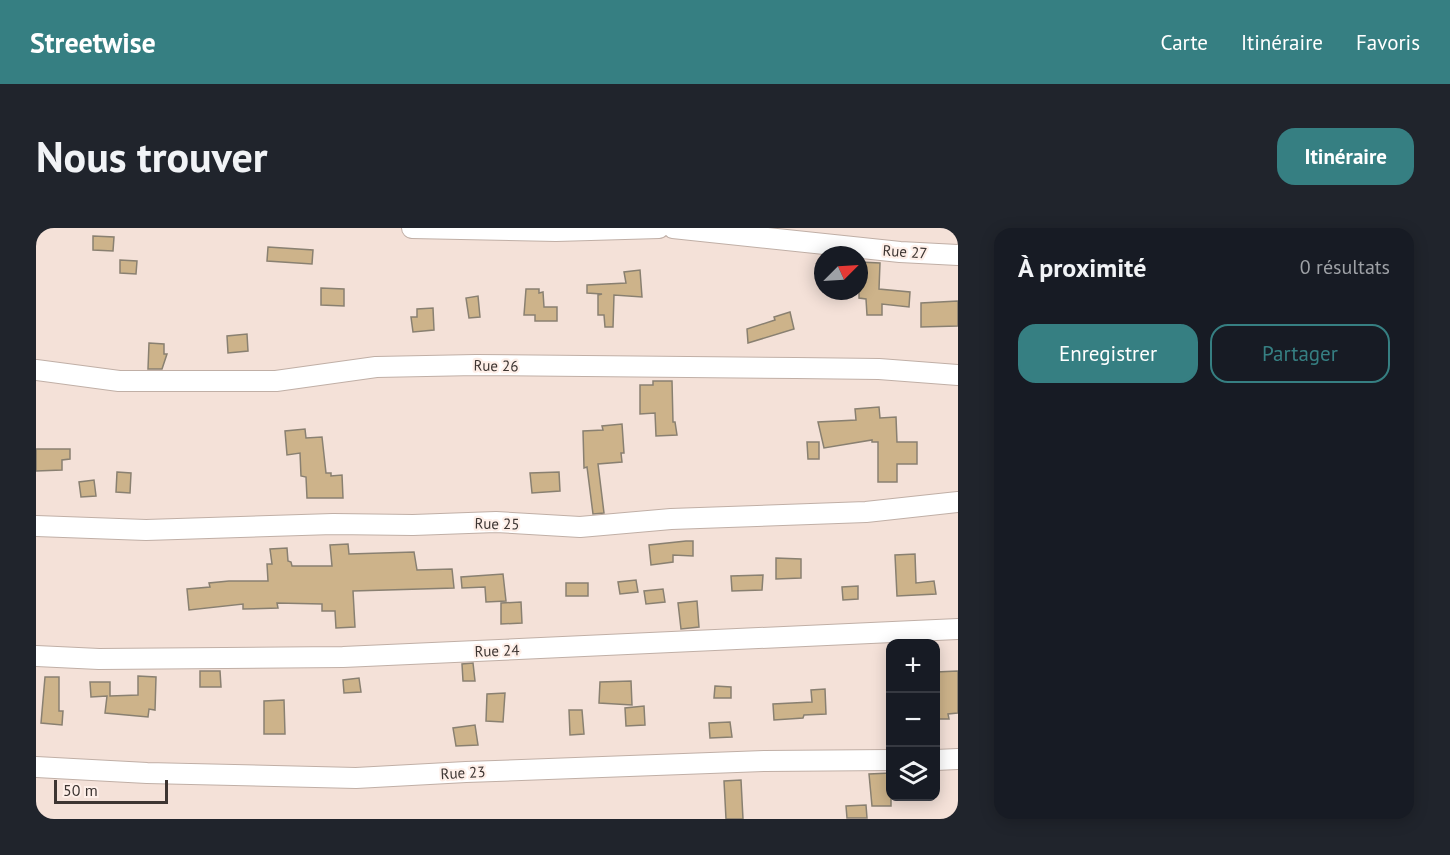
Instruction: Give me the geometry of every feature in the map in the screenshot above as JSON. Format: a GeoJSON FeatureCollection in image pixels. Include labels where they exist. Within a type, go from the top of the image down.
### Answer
{"type":"FeatureCollection","features":[{"type":"Feature","properties":{"kind":"street"},"geometry":{"type":"LineString","coordinates":[[412,228],[660,228]]}},
{"type":"Feature","properties":{"kind":"street","name":"Rue 27"},"geometry":{"type":"LineString","coordinates":[[673,228],[900,252],[958,255]]}},
{"type":"Feature","properties":{"kind":"street","name":"Rue 26"},"geometry":{"type":"LineString","coordinates":[[36,370],[120,381],[276,381],[376,367],[476,365],[879,369],[958,375]]}},
{"type":"Feature","properties":{"kind":"street","name":"Rue 25"},"geometry":{"type":"LineString","coordinates":[[36,526],[146,530],[496,522],[580,526],[671,519],[866,512],[958,501]]}},
{"type":"Feature","properties":{"kind":"street","name":"Rue 24"},"geometry":{"type":"LineString","coordinates":[[36,656],[111,660],[343,657],[603,647],[958,629]]}},
{"type":"Feature","properties":{"kind":"street"},"geometry":{"type":"LineString","coordinates":[[940,760],[958,759]]}},
{"type":"Feature","properties":{"kind":"street","name":"Rue 23"},"geometry":{"type":"LineString","coordinates":[[36,766],[147,773],[356,778],[466,771],[722,762],[886,760]]}},
{"type":"Feature","properties":{"kind":"building"},"geometry":{"type":"Polygon","coordinates":[[[93,236],[114,237],[113,251],[93,250],[93,236]]]}},
{"type":"Feature","properties":{"kind":"building"},"geometry":{"type":"Polygon","coordinates":[[[268,247],[313,250],[312,264],[267,261],[268,247]]]}},
{"type":"Feature","properties":{"kind":"building"},"geometry":{"type":"Polygon","coordinates":[[[120,260],[137,261],[136,274],[120,273],[120,260]]]}},
{"type":"Feature","properties":{"kind":"building"},"geometry":{"type":"Polygon","coordinates":[[[868,262],[880,263],[879,289],[910,292],[909,307],[882,304],[882,315],[867,315],[868,262]]]}},
{"type":"Feature","properties":{"kind":"building"},"geometry":{"type":"Polygon","coordinates":[[[640,270],[642,297],[614,295],[613,327],[605,327],[604,315],[598,315],[598,295],[602,294],[587,293],[587,285],[626,283],[624,272],[640,270]]]}},
{"type":"Feature","properties":{"kind":"building"},"geometry":{"type":"Polygon","coordinates":[[[321,288],[344,289],[344,306],[321,305],[321,288]]]}},
{"type":"Feature","properties":{"kind":"building"},"geometry":{"type":"Polygon","coordinates":[[[526,289],[539,289],[539,293],[543,292],[544,307],[557,307],[557,321],[535,321],[535,315],[524,315],[526,289]]]}},
{"type":"Feature","properties":{"kind":"building"},"geometry":{"type":"Polygon","coordinates":[[[478,296],[480,317],[469,318],[466,298],[478,296]]]}},
{"type":"Feature","properties":{"kind":"building"},"geometry":{"type":"Polygon","coordinates":[[[958,301],[958,326],[921,327],[921,303],[958,301]]]}},
{"type":"Feature","properties":{"kind":"building"},"geometry":{"type":"Polygon","coordinates":[[[433,308],[434,330],[413,332],[411,317],[417,317],[417,309],[433,308]]]}},
{"type":"Feature","properties":{"kind":"building"},"geometry":{"type":"Polygon","coordinates":[[[790,312],[794,329],[748,343],[747,329],[775,320],[774,317],[790,312]]]}},
{"type":"Feature","properties":{"kind":"building"},"geometry":{"type":"Polygon","coordinates":[[[247,334],[248,351],[228,353],[227,336],[247,334]]]}},
{"type":"Feature","properties":{"kind":"building"},"geometry":{"type":"Polygon","coordinates":[[[149,343],[164,344],[164,354],[167,354],[162,369],[148,369],[149,343]]]}},
{"type":"Feature","properties":{"kind":"building"},"geometry":{"type":"Polygon","coordinates":[[[653,381],[672,381],[673,422],[675,422],[677,435],[656,436],[655,413],[640,414],[640,385],[653,385],[653,381]]]}},
{"type":"Feature","properties":{"kind":"building"},"geometry":{"type":"Polygon","coordinates":[[[879,407],[880,418],[896,417],[897,442],[917,442],[917,464],[897,464],[897,482],[878,482],[878,442],[872,442],[872,440],[824,448],[818,422],[856,420],[855,409],[879,407]]]}},
{"type":"Feature","properties":{"kind":"building"},"geometry":{"type":"Polygon","coordinates":[[[622,424],[624,453],[621,453],[622,462],[598,464],[604,513],[593,514],[587,467],[584,468],[583,431],[603,430],[602,426],[622,424]]]}},
{"type":"Feature","properties":{"kind":"building"},"geometry":{"type":"Polygon","coordinates":[[[305,429],[306,438],[322,437],[326,473],[331,473],[331,476],[342,475],[343,498],[307,498],[306,477],[301,476],[300,453],[287,455],[285,431],[305,429]]]}},
{"type":"Feature","properties":{"kind":"building"},"geometry":{"type":"Polygon","coordinates":[[[807,442],[819,442],[819,459],[808,459],[807,442]]]}},
{"type":"Feature","properties":{"kind":"building"},"geometry":{"type":"Polygon","coordinates":[[[36,449],[70,449],[70,459],[62,460],[62,470],[36,471],[36,449]]]}},
{"type":"Feature","properties":{"kind":"building"},"geometry":{"type":"Polygon","coordinates":[[[117,472],[131,473],[130,493],[116,492],[117,472]]]}},
{"type":"Feature","properties":{"kind":"building"},"geometry":{"type":"Polygon","coordinates":[[[559,472],[560,491],[532,493],[530,473],[559,472]]]}},
{"type":"Feature","properties":{"kind":"building"},"geometry":{"type":"Polygon","coordinates":[[[94,480],[96,496],[81,497],[79,482],[94,480]]]}},
{"type":"Feature","properties":{"kind":"building"},"geometry":{"type":"Polygon","coordinates":[[[693,541],[693,556],[673,555],[673,562],[651,565],[649,545],[693,541]]]}},
{"type":"Feature","properties":{"kind":"building"},"geometry":{"type":"Polygon","coordinates":[[[348,544],[349,554],[414,552],[417,570],[452,569],[454,588],[353,591],[355,627],[336,628],[335,611],[322,611],[322,604],[277,603],[278,608],[243,609],[243,604],[189,610],[187,589],[210,587],[209,583],[229,581],[268,581],[267,564],[272,564],[270,549],[287,548],[288,561],[292,566],[332,566],[330,545],[348,544]]]}},
{"type":"Feature","properties":{"kind":"building"},"geometry":{"type":"Polygon","coordinates":[[[915,554],[916,583],[934,581],[936,594],[897,596],[895,555],[915,554]]]}},
{"type":"Feature","properties":{"kind":"building"},"geometry":{"type":"Polygon","coordinates":[[[776,558],[801,559],[801,578],[776,579],[776,558]]]}},
{"type":"Feature","properties":{"kind":"building"},"geometry":{"type":"Polygon","coordinates":[[[503,574],[506,601],[486,602],[485,587],[462,588],[461,577],[503,574]]]}},
{"type":"Feature","properties":{"kind":"building"},"geometry":{"type":"Polygon","coordinates":[[[763,575],[762,590],[732,591],[731,576],[763,575]]]}},
{"type":"Feature","properties":{"kind":"building"},"geometry":{"type":"Polygon","coordinates":[[[636,580],[638,592],[620,594],[618,582],[636,580]]]}},
{"type":"Feature","properties":{"kind":"building"},"geometry":{"type":"Polygon","coordinates":[[[566,583],[588,583],[588,596],[566,596],[566,583]]]}},
{"type":"Feature","properties":{"kind":"building"},"geometry":{"type":"Polygon","coordinates":[[[858,586],[858,599],[843,600],[842,587],[858,586]]]}},
{"type":"Feature","properties":{"kind":"building"},"geometry":{"type":"Polygon","coordinates":[[[663,589],[665,602],[646,604],[644,591],[663,589]]]}},
{"type":"Feature","properties":{"kind":"building"},"geometry":{"type":"Polygon","coordinates":[[[697,601],[699,627],[681,629],[678,603],[697,601]]]}},
{"type":"Feature","properties":{"kind":"building"},"geometry":{"type":"Polygon","coordinates":[[[521,602],[522,623],[501,624],[501,603],[521,602]]]}},
{"type":"Feature","properties":{"kind":"building"},"geometry":{"type":"Polygon","coordinates":[[[473,663],[475,681],[463,681],[462,664],[473,663]]]}},
{"type":"Feature","properties":{"kind":"building"},"geometry":{"type":"Polygon","coordinates":[[[200,671],[220,671],[221,687],[200,687],[200,671]]]}},
{"type":"Feature","properties":{"kind":"building"},"geometry":{"type":"Polygon","coordinates":[[[958,671],[958,713],[948,714],[949,719],[940,719],[940,672],[958,671]]]}},
{"type":"Feature","properties":{"kind":"building"},"geometry":{"type":"Polygon","coordinates":[[[138,676],[156,677],[155,710],[149,709],[148,717],[105,713],[107,696],[91,697],[90,682],[110,682],[110,696],[138,695],[138,676]]]}},
{"type":"Feature","properties":{"kind":"building"},"geometry":{"type":"Polygon","coordinates":[[[45,677],[59,677],[59,711],[63,711],[62,725],[41,723],[45,677]]]}},
{"type":"Feature","properties":{"kind":"building"},"geometry":{"type":"Polygon","coordinates":[[[359,678],[361,692],[344,693],[343,680],[359,678]]]}},
{"type":"Feature","properties":{"kind":"building"},"geometry":{"type":"Polygon","coordinates":[[[631,681],[632,705],[599,703],[600,682],[631,681]]]}},
{"type":"Feature","properties":{"kind":"building"},"geometry":{"type":"Polygon","coordinates":[[[715,686],[731,687],[731,698],[714,698],[715,686]]]}},
{"type":"Feature","properties":{"kind":"building"},"geometry":{"type":"Polygon","coordinates":[[[825,689],[826,714],[774,720],[773,704],[812,702],[811,690],[825,689]]]}},
{"type":"Feature","properties":{"kind":"building"},"geometry":{"type":"Polygon","coordinates":[[[505,693],[503,722],[486,721],[487,694],[505,693]]]}},
{"type":"Feature","properties":{"kind":"building"},"geometry":{"type":"Polygon","coordinates":[[[284,700],[285,734],[264,734],[264,701],[284,700]]]}},
{"type":"Feature","properties":{"kind":"building"},"geometry":{"type":"Polygon","coordinates":[[[644,706],[645,725],[626,726],[625,708],[644,706]]]}},
{"type":"Feature","properties":{"kind":"building"},"geometry":{"type":"Polygon","coordinates":[[[569,710],[582,710],[584,734],[570,735],[569,710]]]}},
{"type":"Feature","properties":{"kind":"building"},"geometry":{"type":"Polygon","coordinates":[[[730,722],[732,737],[710,738],[709,723],[730,722]]]}},
{"type":"Feature","properties":{"kind":"building"},"geometry":{"type":"Polygon","coordinates":[[[475,725],[478,745],[456,746],[453,728],[475,725]]]}},
{"type":"Feature","properties":{"kind":"building"},"geometry":{"type":"Polygon","coordinates":[[[886,773],[886,801],[891,801],[891,806],[872,806],[869,774],[886,773]]]}},
{"type":"Feature","properties":{"kind":"building"},"geometry":{"type":"Polygon","coordinates":[[[741,780],[743,819],[726,819],[724,781],[741,780]]]}},
{"type":"Feature","properties":{"kind":"building"},"geometry":{"type":"Polygon","coordinates":[[[866,805],[867,818],[847,818],[846,806],[866,805]]]}}]}
